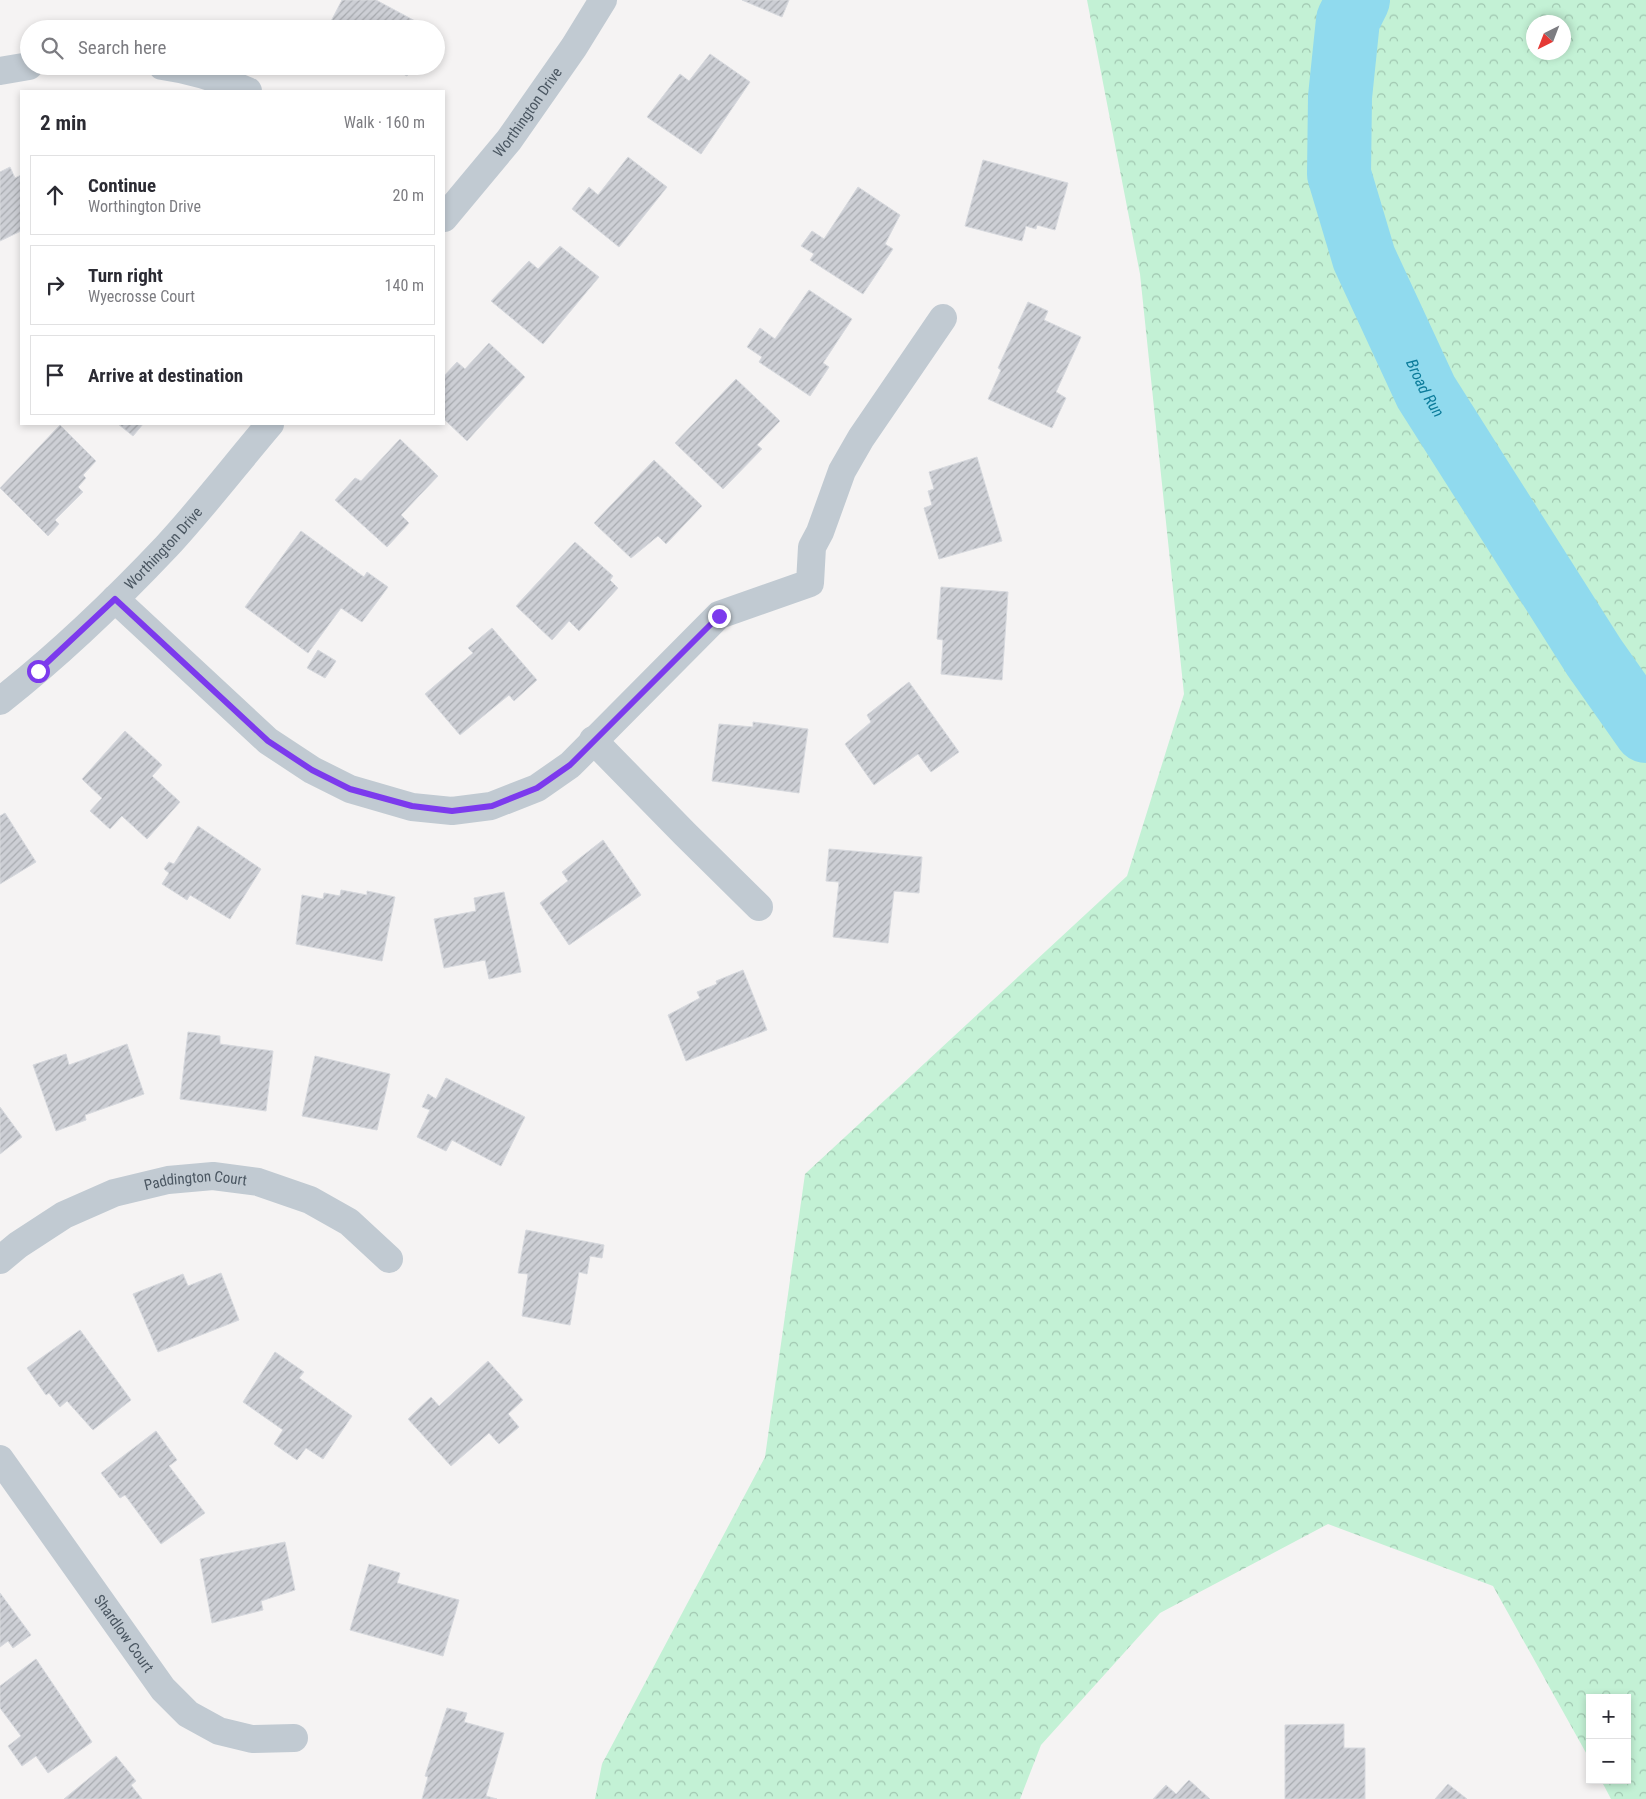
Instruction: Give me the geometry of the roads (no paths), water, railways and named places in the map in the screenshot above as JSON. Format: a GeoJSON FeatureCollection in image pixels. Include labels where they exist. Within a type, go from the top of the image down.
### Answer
{"type":"FeatureCollection","features":[{"type":"Feature","properties":{"kind":"street","name":"Worthington Drive"},"geometry":{"type":"LineString","coordinates":[[445,217],[509,140],[574,47],[602,0]]}},
{"type":"Feature","properties":{"kind":"street"},"geometry":{"type":"LineString","coordinates":[[0,71],[20,68]]}},
{"type":"Feature","properties":{"kind":"street"},"geometry":{"type":"LineString","coordinates":[[202,75],[246,90]]}},
{"type":"Feature","properties":{"kind":"street"},"geometry":{"type":"LineString","coordinates":[[115,599],[268,741],[312,770],[350,789],[412,806],[452,811],[492,806],[537,788],[570,765],[719,616],[810,582],[812,547],[820,532],[842,471],[861,438],[943,318]]}},
{"type":"Feature","properties":{"kind":"street","name":"Worthington Drive"},"geometry":{"type":"LineString","coordinates":[[0,701],[38,671],[115,599],[168,544],[269,425]]}},
{"type":"Feature","properties":{"kind":"street"},"geometry":{"type":"LineString","coordinates":[[593,740],[759,906]]}},
{"type":"Feature","properties":{"kind":"street","name":"Paddington Court"},"geometry":{"type":"LineString","coordinates":[[0,1260],[18,1245],[64,1215],[114,1193],[168,1180],[213,1176],[258,1182],[310,1200],[349,1222],[389,1259]]}},
{"type":"Feature","properties":{"kind":"street","name":"Shardlow Court"},"geometry":{"type":"LineString","coordinates":[[0,1458],[163,1689],[188,1714],[219,1730],[252,1739],[294,1738]]}},
{"type":"Feature","properties":{"kind":"waterway","name":"Broad Run"},"geometry":{"type":"LineString","coordinates":[[1358,0],[1348,20],[1340,97],[1339,174],[1364,258],[1426,392],[1594,657],[1646,731]]}}]}
